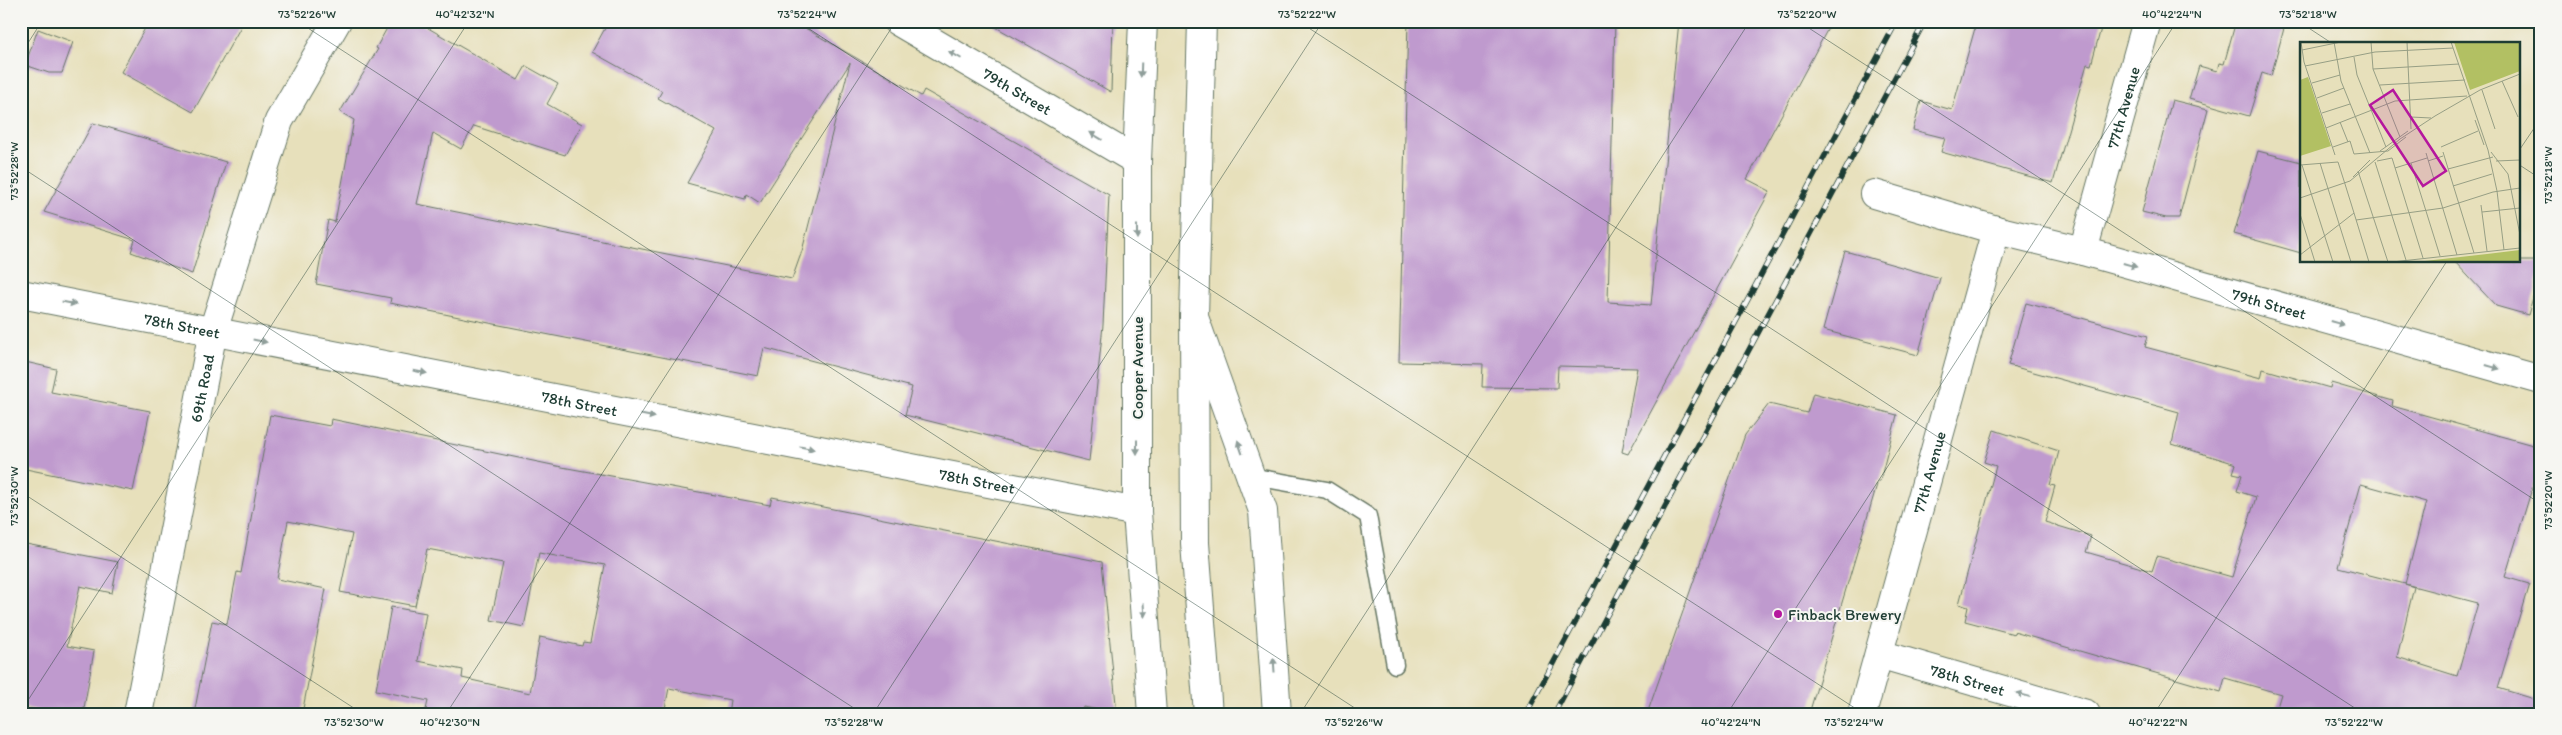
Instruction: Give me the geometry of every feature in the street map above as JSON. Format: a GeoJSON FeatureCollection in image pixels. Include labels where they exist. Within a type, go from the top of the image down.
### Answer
{"type":"FeatureCollection","features":[{"type":"Feature","properties":{"kind":"street","name":"69th Road"},"geometry":{"type":"LineString","coordinates":[[138,714],[212,331],[279,121],[337,21]]}},
{"type":"Feature","properties":{"kind":"street","name":"79th Street"},"geometry":{"type":"LineString","coordinates":[[896,21],[1137,161]]}},
{"type":"Feature","properties":{"kind":"street","name":"Cooper Avenue"},"geometry":{"type":"LineString","coordinates":[[1143,21],[1137,161],[1137,512],[1152,714]]}},
{"type":"Feature","properties":{"kind":"street"},"geometry":{"type":"LineString","coordinates":[[1202,21],[1194,316],[1195,544],[1208,714]]}},
{"type":"Feature","properties":{"kind":"street","name":"77th Avenue"},"geometry":{"type":"LineString","coordinates":[[2083,251],[2147,21]]}},
{"type":"Feature","properties":{"kind":"street","name":"79th Street"},"geometry":{"type":"LineString","coordinates":[[1874,194],[1996,230],[2083,251],[2541,380]]}},
{"type":"Feature","properties":{"kind":"street","name":"77th Avenue"},"geometry":{"type":"LineString","coordinates":[[1862,714],[1996,230]]}},
{"type":"Feature","properties":{"kind":"street","name":"78th Street"},"geometry":{"type":"LineString","coordinates":[[21,294],[1137,512]]}},
{"type":"Feature","properties":{"kind":"street"},"geometry":{"type":"LineString","coordinates":[[1194,316],[1263,511],[1278,714]]}},
{"type":"Feature","properties":{"kind":"street","name":"78th Street"},"geometry":{"type":"LineString","coordinates":[[1879,654],[2086,714]]}},
{"type":"Feature","properties":{"kind":"lane"},"geometry":{"type":"LineString","coordinates":[[1250,476],[1327,490],[1368,516],[1395,665]]}},
{"type":"Feature","properties":{"kind":"building"},"geometry":{"type":"Polygon","coordinates":[[[149,21],[244,21],[193,112],[121,72],[149,21]]]}},
{"type":"Feature","properties":{"kind":"building"},"geometry":{"type":"Polygon","coordinates":[[[391,21],[416,21],[518,80],[526,66],[558,84],[547,104],[582,124],[565,155],[474,126],[461,149],[433,133],[417,204],[792,279],[802,251],[850,63],[760,203],[746,194],[745,199],[687,183],[716,131],[658,98],[662,91],[592,52],[609,21],[793,21],[921,96],[924,90],[1109,195],[1103,325],[1089,461],[905,415],[912,387],[764,348],[758,376],[390,303],[391,298],[316,284],[328,220],[335,222],[354,120],[340,112],[378,49],[376,48],[391,21]]]}},
{"type":"Feature","properties":{"kind":"building"},"geometry":{"type":"Polygon","coordinates":[[[985,21],[1113,21],[1111,92],[985,21]]]}},
{"type":"Feature","properties":{"kind":"building"},"geometry":{"type":"Polygon","coordinates":[[[1408,21],[1615,21],[1608,302],[1651,305],[1679,21],[1832,21],[1747,179],[1770,191],[1628,454],[1622,452],[1637,368],[1558,366],[1557,388],[1482,387],[1483,364],[1399,362],[1408,21]]]}},
{"type":"Feature","properties":{"kind":"building"},"geometry":{"type":"Polygon","coordinates":[[[1977,21],[2103,21],[2091,65],[2087,64],[2053,183],[1941,152],[1945,138],[1913,130],[1921,101],[1952,110],[1977,21]]]}},
{"type":"Feature","properties":{"kind":"building"},"geometry":{"type":"Polygon","coordinates":[[[2236,21],[2286,21],[2271,76],[2262,73],[2249,116],[2189,99],[2199,66],[2217,71],[2219,63],[2224,64],[2236,21]]]}},
{"type":"Feature","properties":{"kind":"building"},"geometry":{"type":"Polygon","coordinates":[[[38,29],[73,42],[62,73],[49,73],[25,65],[38,29]]]}},
{"type":"Feature","properties":{"kind":"building"},"geometry":{"type":"Polygon","coordinates":[[[2172,100],[2208,109],[2179,218],[2166,218],[2142,212],[2172,100]]]}},
{"type":"Feature","properties":{"kind":"building"},"geometry":{"type":"Polygon","coordinates":[[[93,123],[226,162],[192,274],[131,252],[135,240],[44,212],[93,123]]]}},
{"type":"Feature","properties":{"kind":"building"},"geometry":{"type":"Polygon","coordinates":[[[2258,151],[2300,162],[2300,253],[2234,234],[2258,151]]]}},
{"type":"Feature","properties":{"kind":"building"},"geometry":{"type":"Polygon","coordinates":[[[1845,251],[1940,278],[1918,355],[1823,330],[1845,251]]]}},
{"type":"Feature","properties":{"kind":"building"},"geometry":{"type":"Polygon","coordinates":[[[2541,261],[2541,269],[2528,315],[2496,306],[2455,262],[2541,261]]]}},
{"type":"Feature","properties":{"kind":"building"},"geometry":{"type":"Polygon","coordinates":[[[2026,303],[2148,336],[2145,347],[2261,378],[2263,369],[2330,388],[2331,383],[2393,401],[2392,406],[2540,447],[2537,458],[2541,459],[2505,577],[2529,584],[2498,688],[2541,701],[2541,714],[2299,714],[2277,707],[2281,694],[2225,678],[2221,692],[2014,632],[2014,634],[1965,621],[1968,607],[1959,604],[1996,466],[1984,462],[1994,430],[2059,451],[2050,485],[2055,486],[2045,522],[2091,536],[2086,552],[2152,571],[2157,556],[2232,577],[2256,497],[2237,491],[2242,475],[2233,473],[2236,464],[2172,444],[2179,412],[2008,365],[2026,303]],[[2361,484],[2338,567],[2405,584],[2426,502],[2361,484]],[[2405,584],[2414,587],[2397,657],[2457,676],[2478,603],[2405,584]]]}},
{"type":"Feature","properties":{"kind":"building"},"geometry":{"type":"Polygon","coordinates":[[[21,361],[56,369],[51,392],[150,411],[133,491],[21,468],[21,361]]]}},
{"type":"Feature","properties":{"kind":"building"},"geometry":{"type":"Polygon","coordinates":[[[1813,393],[1897,415],[1880,481],[1878,481],[1809,714],[1647,714],[1745,435],[1769,404],[1807,413],[1813,393]]]}},
{"type":"Feature","properties":{"kind":"building"},"geometry":{"type":"Polygon","coordinates":[[[270,415],[330,426],[331,419],[562,467],[770,505],[772,497],[1102,562],[1117,714],[1084,707],[1082,714],[728,714],[730,700],[669,688],[664,714],[425,714],[428,701],[376,690],[391,607],[426,613],[418,661],[463,670],[462,678],[530,693],[540,637],[582,646],[583,642],[590,643],[605,565],[539,553],[524,627],[491,620],[503,563],[427,549],[415,606],[340,592],[352,534],[288,521],[277,579],[326,589],[302,714],[194,714],[212,621],[227,624],[237,572],[241,573],[270,415]]]}},
{"type":"Feature","properties":{"kind":"building"},"geometry":{"type":"Polygon","coordinates":[[[21,543],[118,562],[112,593],[80,586],[67,646],[94,651],[83,714],[58,714],[21,707],[21,543]]]}},
{"type":"Feature","properties":{"kind":"railway"},"geometry":{"type":"LineString","coordinates":[[1526,714],[1897,21]]}},
{"type":"Feature","properties":{"kind":"railway"},"geometry":{"type":"LineString","coordinates":[[1554,714],[1925,21]]}},
{"type":"Feature","properties":{"kind":"place","name":"Finback Brewery"},"geometry":{"type":"Point","coordinates":[1778,614]}}]}
